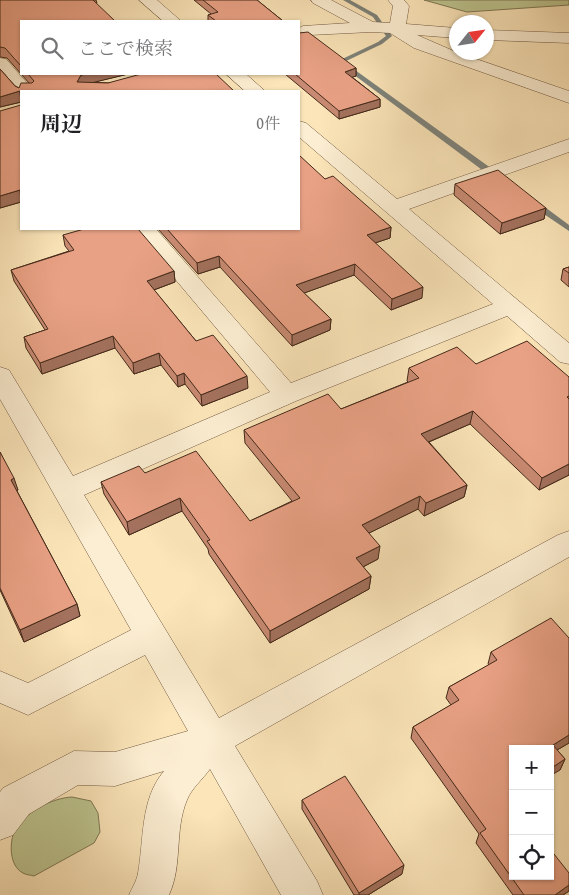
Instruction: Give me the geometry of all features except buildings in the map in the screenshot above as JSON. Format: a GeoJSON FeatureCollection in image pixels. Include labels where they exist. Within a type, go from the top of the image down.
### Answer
{"type":"FeatureCollection","features":[{"type":"Feature","properties":{"kind":"street"},"geometry":{"type":"LineString","coordinates":[[147,0],[172,20]]}},
{"type":"Feature","properties":{"kind":"street"},"geometry":{"type":"LineString","coordinates":[[319,0],[371,28]]}},
{"type":"Feature","properties":{"kind":"street"},"geometry":{"type":"LineString","coordinates":[[396,0],[401,6],[397,31]]}},
{"type":"Feature","properties":{"kind":"street"},"geometry":{"type":"LineString","coordinates":[[300,33],[309,30],[371,28],[449,33]]}},
{"type":"Feature","properties":{"kind":"street"},"geometry":{"type":"LineString","coordinates":[[397,31],[420,44],[569,97]]}},
{"type":"Feature","properties":{"kind":"street"},"geometry":{"type":"LineString","coordinates":[[494,34],[569,38]]}},
{"type":"Feature","properties":{"kind":"street"},"geometry":{"type":"LineString","coordinates":[[0,63],[24,90]]}},
{"type":"Feature","properties":{"kind":"street"},"geometry":{"type":"LineString","coordinates":[[236,75],[255,90]]}},
{"type":"Feature","properties":{"kind":"street"},"geometry":{"type":"LineString","coordinates":[[300,128],[569,356]]}},
{"type":"Feature","properties":{"kind":"street"},"geometry":{"type":"LineString","coordinates":[[394,207],[568,146]]}},
{"type":"Feature","properties":{"kind":"street"},"geometry":{"type":"LineString","coordinates":[[145,230],[288,395]]}},
{"type":"Feature","properties":{"kind":"street"},"geometry":{"type":"LineString","coordinates":[[67,490],[288,395],[509,306]]}},
{"type":"Feature","properties":{"kind":"street"},"geometry":{"type":"LineString","coordinates":[[0,376],[303,895]]}},
{"type":"Feature","properties":{"kind":"street"},"geometry":{"type":"LineString","coordinates":[[0,822],[16,801],[74,768],[115,770],[212,740],[569,543]]}},
{"type":"Feature","properties":{"kind":"street"},"geometry":{"type":"LineString","coordinates":[[0,686],[28,700],[151,636]]}},
{"type":"Feature","properties":{"kind":"street"},"geometry":{"type":"LineString","coordinates":[[149,895],[157,878],[162,820],[172,789],[212,740]]}},
{"type":"Feature","properties":{"kind":"green space"},"geometry":{"type":"Polygon","coordinates":[[[424,0],[569,0],[569,5],[467,12],[424,0]]]}},
{"type":"Feature","properties":{"kind":"green space"},"geometry":{"type":"Polygon","coordinates":[[[72,797],[91,801],[98,813],[100,832],[94,843],[34,876],[18,870],[13,859],[11,847],[13,835],[20,823],[32,812],[48,803],[72,797]]]}},
{"type":"Feature","properties":{"kind":"waterway"},"geometry":{"type":"LineString","coordinates":[[346,0],[375,16],[389,36],[380,43],[340,62],[496,176]]}},
{"type":"Feature","properties":{"kind":"waterway"},"geometry":{"type":"LineString","coordinates":[[535,204],[569,229]]}}]}
